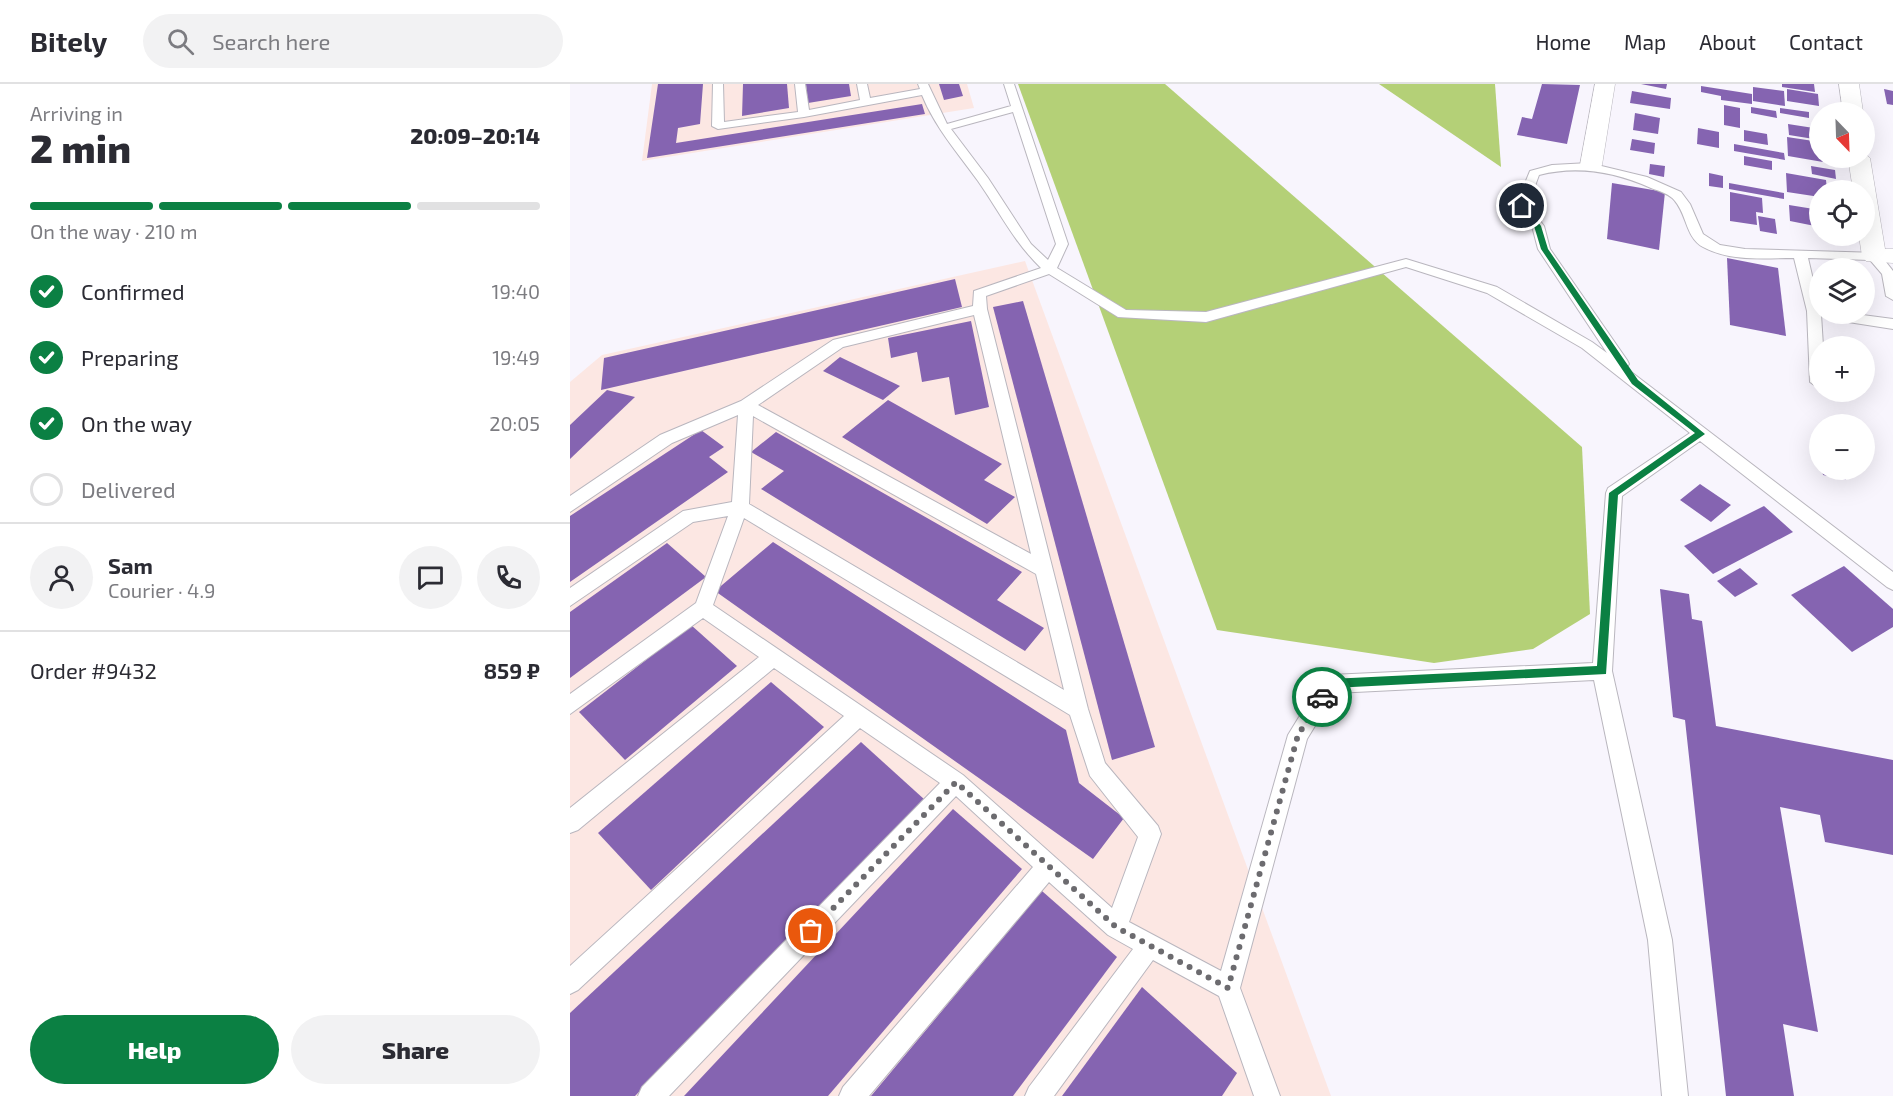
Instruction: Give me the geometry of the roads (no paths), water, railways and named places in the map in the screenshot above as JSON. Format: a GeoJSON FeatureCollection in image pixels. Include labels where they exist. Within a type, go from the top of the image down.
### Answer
{"type":"FeatureCollection","features":[{"type":"Feature","properties":{"kind":"street"},"geometry":{"type":"LineString","coordinates":[[1591,165],[1605,84]]}},
{"type":"Feature","properties":{"kind":"street"},"geometry":{"type":"LineString","coordinates":[[1848,84],[1851,102]]}},
{"type":"Feature","properties":{"kind":"street"},"geometry":{"type":"LineString","coordinates":[[1875,229],[1883,256]]}},
{"type":"Feature","properties":{"kind":"lane"},"geometry":{"type":"LineString","coordinates":[[718,84],[718,126],[804,114],[866,102],[924,87],[945,128],[984,181],[1015,233],[1050,269],[1123,314],[1206,317],[1407,263],[1492,290],[1587,345],[1893,582]]}},
{"type":"Feature","properties":{"kind":"lane"},"geometry":{"type":"LineString","coordinates":[[800,84],[804,114]]}},
{"type":"Feature","properties":{"kind":"lane"},"geometry":{"type":"LineString","coordinates":[[862,84],[866,102]]}},
{"type":"Feature","properties":{"kind":"lane"},"geometry":{"type":"LineString","coordinates":[[1009,84],[1062,244],[1050,269],[979,294],[1078,709],[1096,769],[1150,834],[1116,927]]}},
{"type":"Feature","properties":{"kind":"lane"},"geometry":{"type":"LineString","coordinates":[[945,128],[1018,107]]}},
{"type":"Feature","properties":{"kind":"lane"},"geometry":{"type":"LineString","coordinates":[[1635,382],[1544,249],[1538,226],[1522,206],[1534,173],[1553,166],[1591,165],[1677,195],[1685,204],[1699,238],[1709,247],[1724,252],[1883,256],[1893,296]]}},
{"type":"Feature","properties":{"kind":"lane"},"geometry":{"type":"LineString","coordinates":[[1800,254],[1809,285]]}},
{"type":"Feature","properties":{"kind":"lane"},"geometry":{"type":"LineString","coordinates":[[570,505],[666,439],[746,405],[838,343],[981,309]]}},
{"type":"Feature","properties":{"kind":"lane"},"geometry":{"type":"LineString","coordinates":[[1875,321],[1893,324]]}},
{"type":"Feature","properties":{"kind":"lane"},"geometry":{"type":"LineString","coordinates":[[570,705],[703,609],[740,507],[746,405]]}},
{"type":"Feature","properties":{"kind":"lane"},"geometry":{"type":"LineString","coordinates":[[746,405],[1044,570]]}},
{"type":"Feature","properties":{"kind":"lane"},"geometry":{"type":"LineString","coordinates":[[1675,1096],[1660,940],[1602,671],[1614,493],[1701,434]]}},
{"type":"Feature","properties":{"kind":"lane"},"geometry":{"type":"LineString","coordinates":[[570,598],[689,516],[740,507],[1078,709]]}},
{"type":"Feature","properties":{"kind":"lane"},"geometry":{"type":"LineString","coordinates":[[703,609],[956,782],[1116,927],[1228,988]]}},
{"type":"Feature","properties":{"kind":"lane"},"geometry":{"type":"LineString","coordinates":[[570,822],[774,657]]}},
{"type":"Feature","properties":{"kind":"lane"},"geometry":{"type":"LineString","coordinates":[[1267,1096],[1228,988],[1298,735],[1330,684],[1602,671]]}},
{"type":"Feature","properties":{"kind":"lane"},"geometry":{"type":"LineString","coordinates":[[570,982],[859,716]]}},
{"type":"Feature","properties":{"kind":"lane"},"geometry":{"type":"LineString","coordinates":[[651,1096],[956,782]]}},
{"type":"Feature","properties":{"kind":"lane"},"geometry":{"type":"LineString","coordinates":[[852,1096],[1048,866]]}},
{"type":"Feature","properties":{"kind":"lane"},"geometry":{"type":"LineString","coordinates":[[1038,1096],[1150,945]]}}]}
